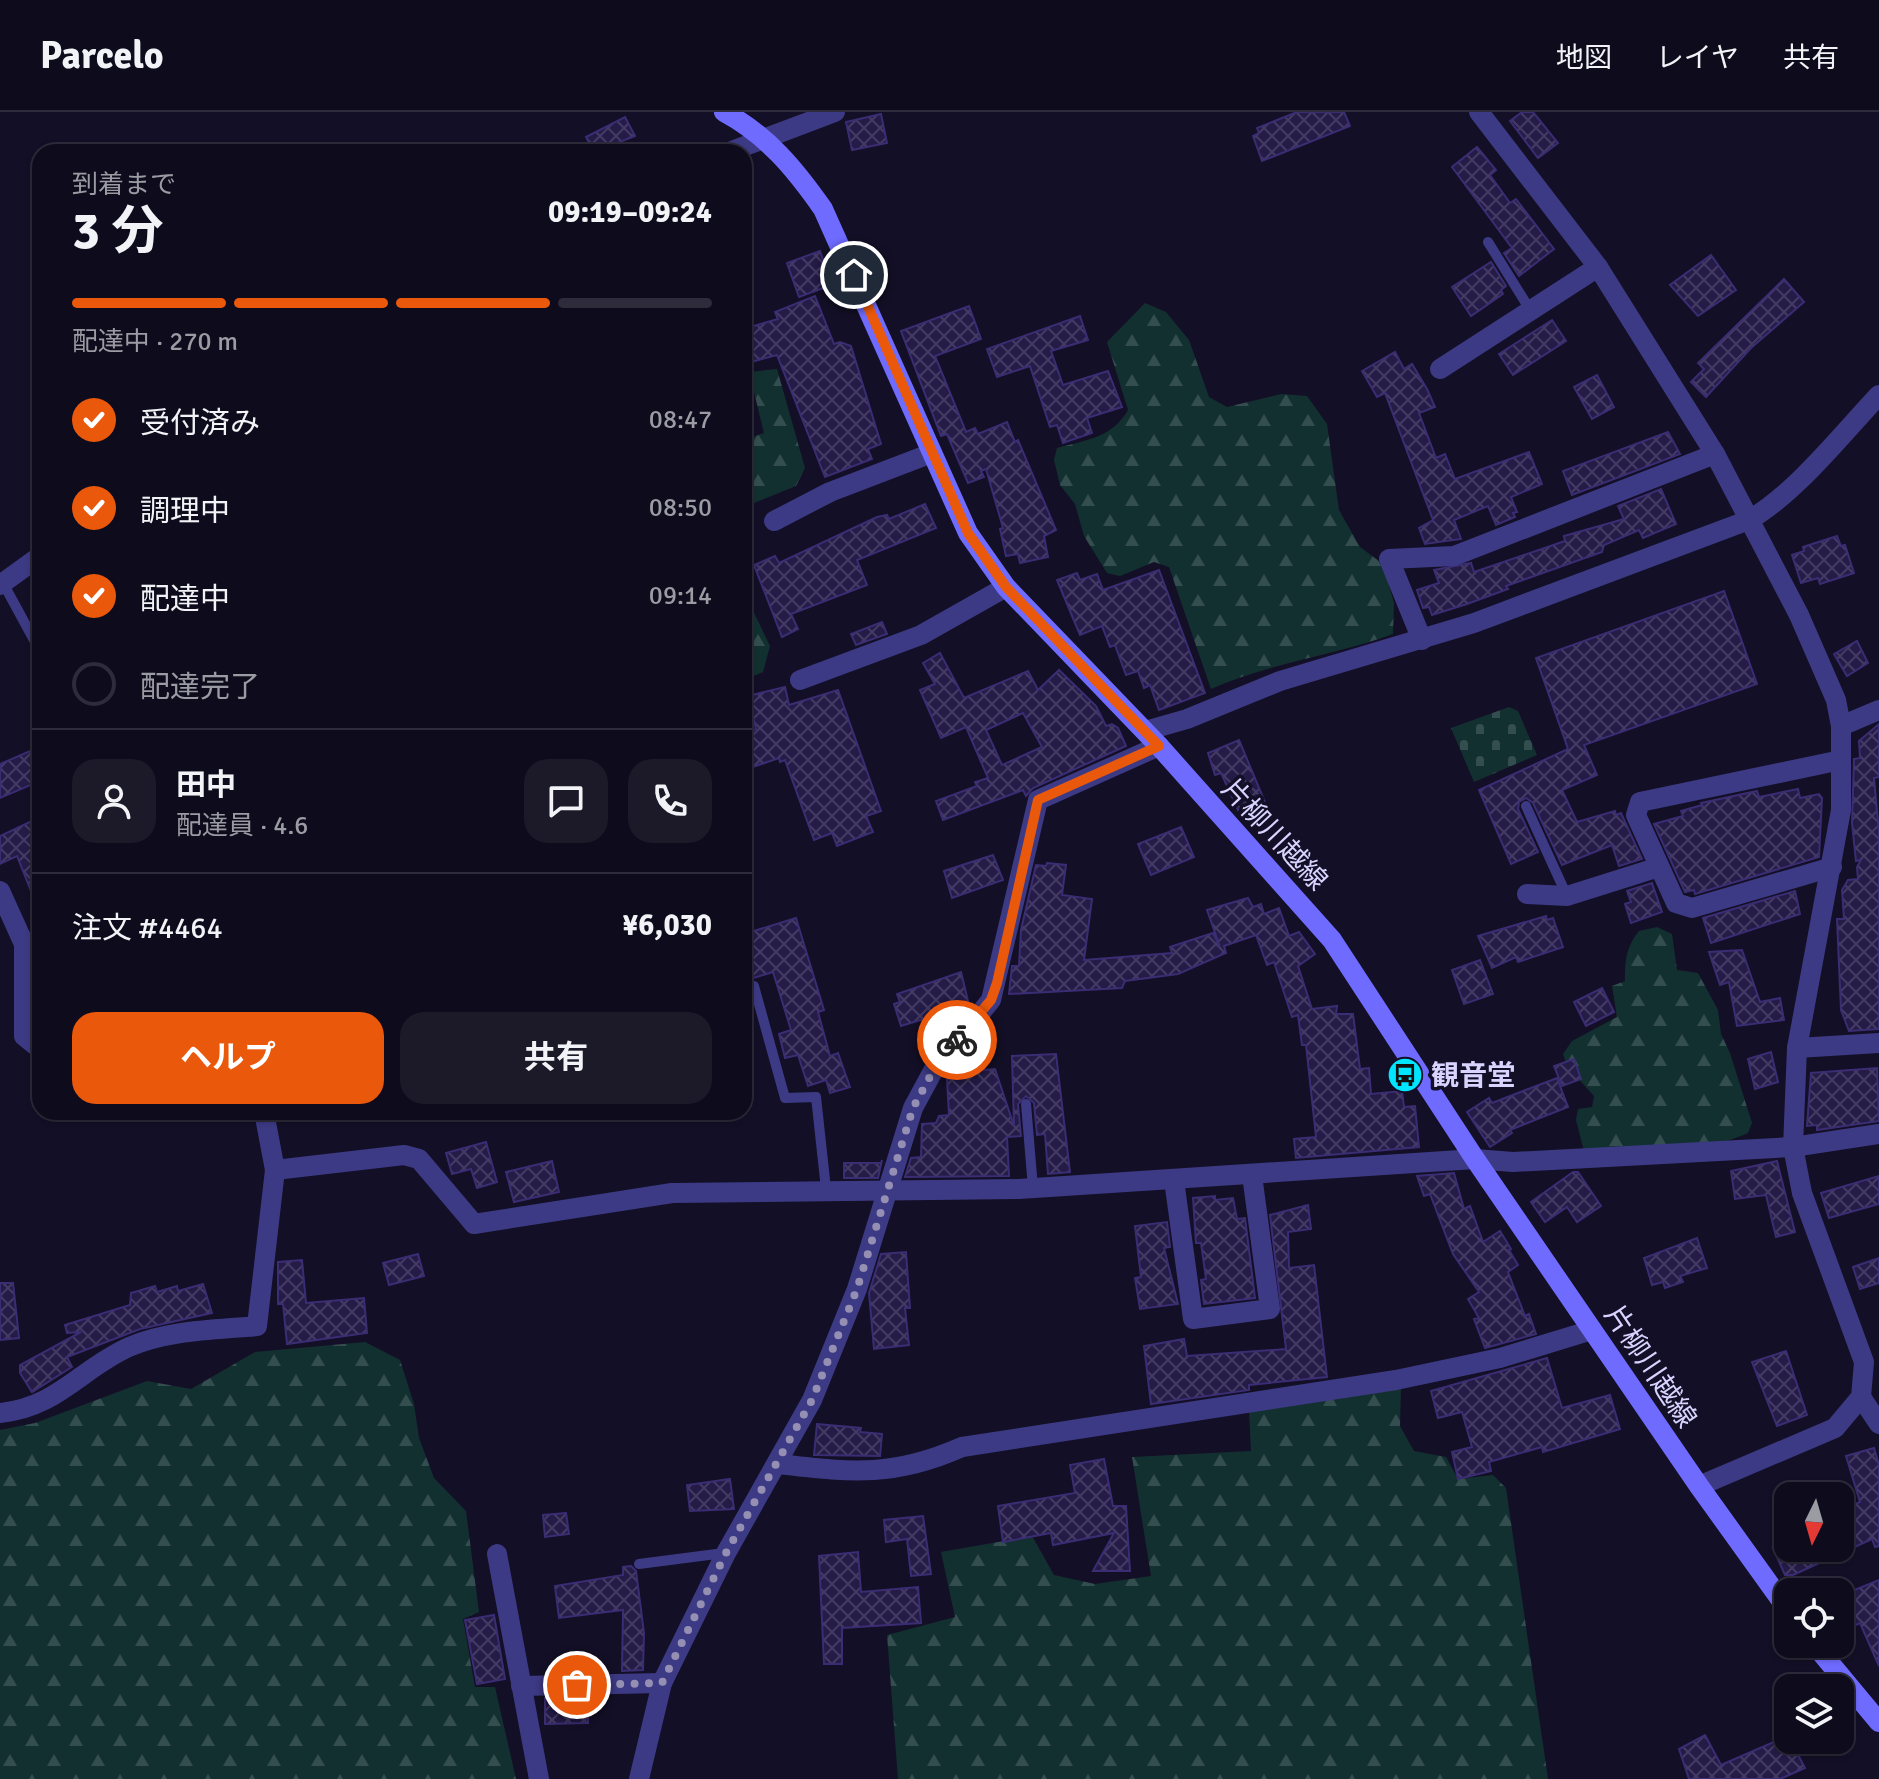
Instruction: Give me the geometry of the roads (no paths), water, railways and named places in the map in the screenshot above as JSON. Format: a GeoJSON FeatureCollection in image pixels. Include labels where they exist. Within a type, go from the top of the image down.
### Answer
{"type":"FeatureCollection","features":[{"type":"Feature","properties":{"kind":"main road","name":"片柳川越線"},"geometry":{"type":"LineString","coordinates":[[724,112],[763,138],[795,168],[823,209],[968,533],[1006,587],[1152,739],[1332,940],[1475,1159],[1774,1590]]}},
{"type":"Feature","properties":{"kind":"main road"},"geometry":{"type":"LineString","coordinates":[[1826,1658],[1879,1722]]}},
{"type":"Feature","properties":{"kind":"street"},"geometry":{"type":"LineString","coordinates":[[748,144],[835,112]]}},
{"type":"Feature","properties":{"kind":"street"},"geometry":{"type":"LineString","coordinates":[[1479,112],[1598,267],[1715,454],[1799,615],[1836,700],[1841,726],[1841,810],[1797,1048],[1793,1147],[1802,1193],[1864,1362],[1861,1397],[1835,1428],[1699,1486]]}},
{"type":"Feature","properties":{"kind":"street"},"geometry":{"type":"LineString","coordinates":[[1440,369],[1529,308],[1598,267]]}},
{"type":"Feature","properties":{"kind":"street"},"geometry":{"type":"LineString","coordinates":[[639,1779],[662,1683],[726,1553],[812,1400],[857,1289],[913,1108],[933,1071],[991,1000],[1038,800],[1187,719],[1280,681],[1422,640],[1749,520],[1763,512],[1797,480],[1879,395]]}},
{"type":"Feature","properties":{"kind":"street"},"geometry":{"type":"LineString","coordinates":[[774,521],[830,492],[932,453]]}},
{"type":"Feature","properties":{"kind":"street"},"geometry":{"type":"LineString","coordinates":[[1422,640],[1389,559],[1454,556],[1715,454]]}},
{"type":"Feature","properties":{"kind":"street"},"geometry":{"type":"LineString","coordinates":[[2,584],[32,562]]}},
{"type":"Feature","properties":{"kind":"street"},"geometry":{"type":"LineString","coordinates":[[800,680],[921,635],[1006,587]]}},
{"type":"Feature","properties":{"kind":"street"},"geometry":{"type":"LineString","coordinates":[[1841,726],[1879,710]]}},
{"type":"Feature","properties":{"kind":"street"},"geometry":{"type":"LineString","coordinates":[[1832,867],[1692,908],[1676,903],[1636,815],[1640,802],[1841,760]]}},
{"type":"Feature","properties":{"kind":"street"},"geometry":{"type":"LineString","coordinates":[[1527,894],[1567,896],[1659,867]]}},
{"type":"Feature","properties":{"kind":"street"},"geometry":{"type":"LineString","coordinates":[[0,891],[24,944],[24,1036],[32,1042]]}},
{"type":"Feature","properties":{"kind":"street"},"geometry":{"type":"LineString","coordinates":[[1797,1048],[1879,1043]]}},
{"type":"Feature","properties":{"kind":"street"},"geometry":{"type":"LineString","coordinates":[[0,1413],[50,1401],[91,1369],[131,1346],[187,1332],[257,1326],[275,1170],[266,1120]]}},
{"type":"Feature","properties":{"kind":"street"},"geometry":{"type":"LineString","coordinates":[[275,1170],[404,1155],[419,1159],[474,1224],[672,1193],[1033,1188],[1475,1159],[1513,1162],[1793,1147],[1879,1134]]}},
{"type":"Feature","properties":{"kind":"street"},"geometry":{"type":"LineString","coordinates":[[1174,1180],[1193,1319],[1270,1309],[1252,1175]]}},
{"type":"Feature","properties":{"kind":"street"},"geometry":{"type":"LineString","coordinates":[[777,1464],[839,1471],[900,1470],[962,1447],[1396,1380],[1500,1358],[1592,1330]]}},
{"type":"Feature","properties":{"kind":"street"},"geometry":{"type":"LineString","coordinates":[[1861,1397],[1879,1424]]}},
{"type":"Feature","properties":{"kind":"street"},"geometry":{"type":"LineString","coordinates":[[497,1554],[539,1779]]}},
{"type":"Feature","properties":{"kind":"street"},"geometry":{"type":"LineString","coordinates":[[521,1686],[662,1683]]}},
{"type":"Feature","properties":{"kind":"lane"},"geometry":{"type":"LineString","coordinates":[[1488,242],[1529,308]]}},
{"type":"Feature","properties":{"kind":"lane"},"geometry":{"type":"LineString","coordinates":[[2,584],[32,637]]}},
{"type":"Feature","properties":{"kind":"lane"},"geometry":{"type":"LineString","coordinates":[[1526,806],[1567,896]]}},
{"type":"Feature","properties":{"kind":"lane"},"geometry":{"type":"LineString","coordinates":[[754,986],[785,1098],[816,1097],[826,1189]]}},
{"type":"Feature","properties":{"kind":"lane"},"geometry":{"type":"LineString","coordinates":[[1026,1104],[1033,1188]]}},
{"type":"Feature","properties":{"kind":"lane"},"geometry":{"type":"LineString","coordinates":[[639,1564],[726,1553]]}},
{"type":"Feature","properties":{"kind":"place","name":"観音堂"},"geometry":{"type":"Point","coordinates":[1405,1075]}}]}
